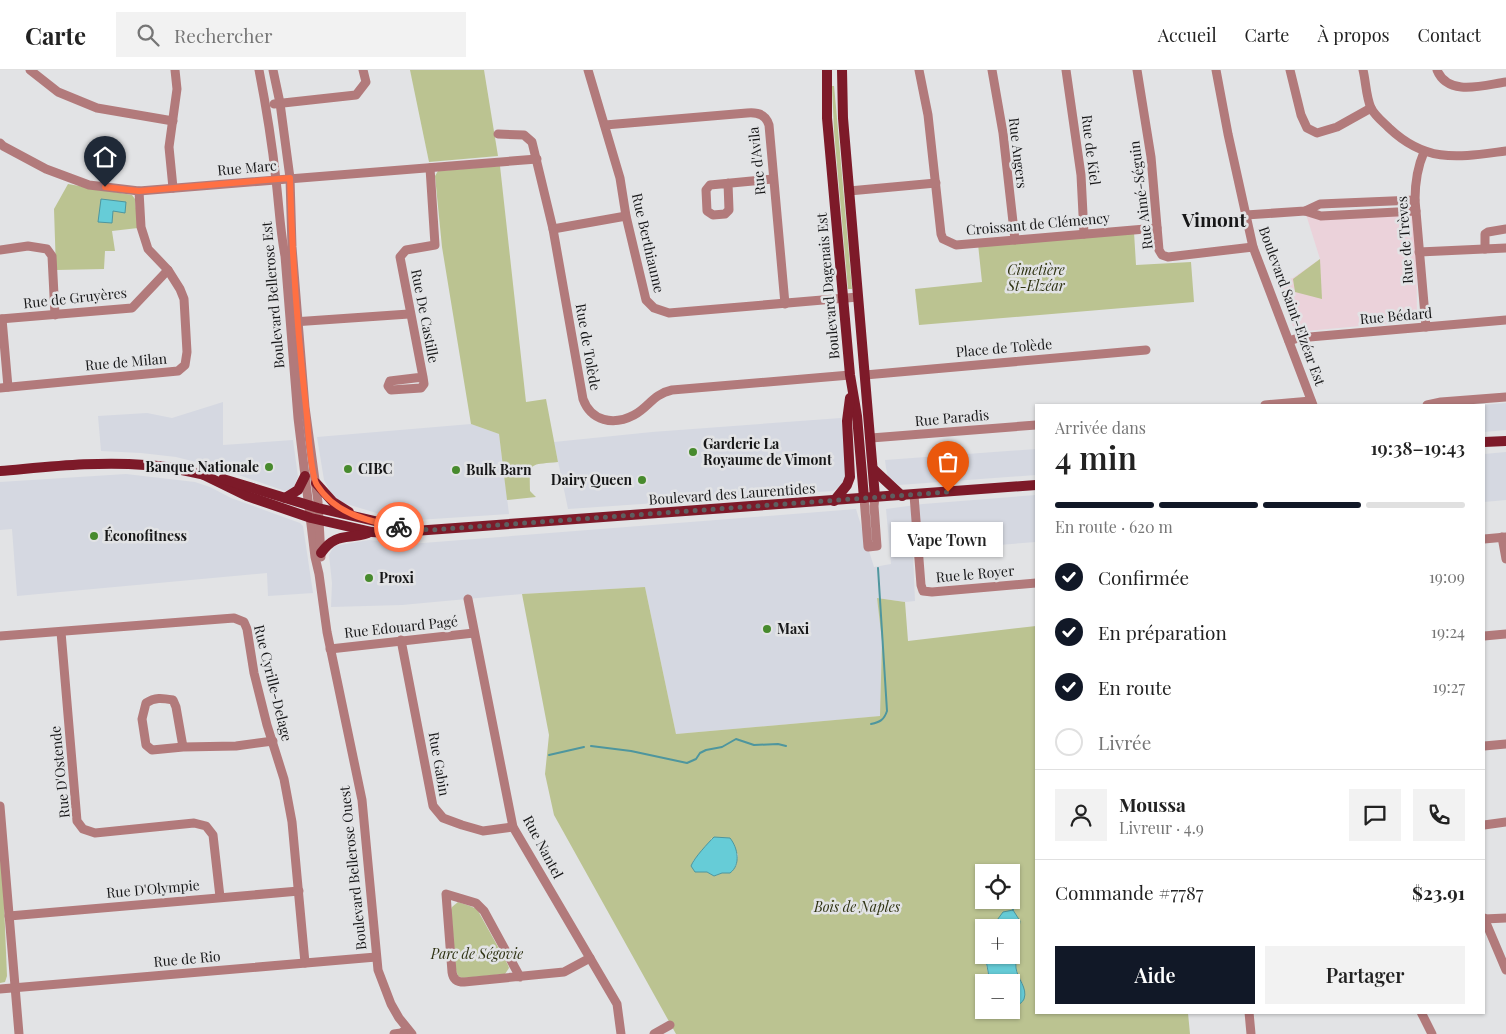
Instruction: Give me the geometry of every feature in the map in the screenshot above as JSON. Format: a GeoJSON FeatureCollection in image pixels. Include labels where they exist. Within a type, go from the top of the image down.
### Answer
{"type":"FeatureCollection","features":[{"type":"Feature","properties":{"kind":"main road","name":"Boulevard Dagenais Est"},"geometry":{"type":"LineString","coordinates":[[827,70],[827,118],[843,299],[851,380],[857,416],[864,498]]}},
{"type":"Feature","properties":{"kind":"main road"},"geometry":{"type":"LineString","coordinates":[[842,70],[842,112],[875,497]]}},
{"type":"Feature","properties":{"kind":"main road"},"geometry":{"type":"LineString","coordinates":[[834,500],[847,485],[850,477],[847,421],[851,380]]}},
{"type":"Feature","properties":{"kind":"main road"},"geometry":{"type":"LineString","coordinates":[[1485,442],[1506,441]]}},
{"type":"Feature","properties":{"kind":"main road","name":"Boulevard des Laurentides"},"geometry":{"type":"LineString","coordinates":[[0,471],[89,464],[133,464],[169,467],[250,486],[314,507],[358,518],[400,528],[430,530]]}},
{"type":"Feature","properties":{"kind":"main road"},"geometry":{"type":"LineString","coordinates":[[873,469],[902,496]]}},
{"type":"Feature","properties":{"kind":"main road","name":"Boulevard des Laurentides"},"geometry":{"type":"LineString","coordinates":[[204,475],[247,496],[315,519],[372,532],[394,533],[1035,485]]}},
{"type":"Feature","properties":{"kind":"main road"},"geometry":{"type":"LineString","coordinates":[[285,498],[298,490],[305,476]]}},
{"type":"Feature","properties":{"kind":"main road"},"geometry":{"type":"LineString","coordinates":[[316,484],[334,503],[358,518]]}},
{"type":"Feature","properties":{"kind":"main road"},"geometry":{"type":"LineString","coordinates":[[321,553],[328,544],[337,538],[360,536],[372,532]]}},
{"type":"Feature","properties":{"kind":"street"},"geometry":{"type":"LineString","coordinates":[[30,70],[58,92],[97,108],[173,121]]}},
{"type":"Feature","properties":{"kind":"street"},"geometry":{"type":"LineString","coordinates":[[173,188],[169,147],[177,90],[175,70]]}},
{"type":"Feature","properties":{"kind":"street","name":"Boulevard Bellerose Est"},"geometry":{"type":"LineString","coordinates":[[259,70],[266,105],[316,484],[315,519]]}},
{"type":"Feature","properties":{"kind":"street","name":"Boulevard Bellerose Est"},"geometry":{"type":"LineString","coordinates":[[273,70],[280,103],[290,178],[298,418],[305,476],[314,507]]}},
{"type":"Feature","properties":{"kind":"street"},"geometry":{"type":"LineString","coordinates":[[266,105],[356,95],[366,82],[363,70]]}},
{"type":"Feature","properties":{"kind":"street","name":"Rue Berthiaume"},"geometry":{"type":"LineString","coordinates":[[588,70],[620,178],[626,216],[646,300],[654,308],[669,313],[858,297]]}},
{"type":"Feature","properties":{"kind":"street","name":"Croissant de Clémency"},"geometry":{"type":"LineString","coordinates":[[919,70],[928,116],[943,239],[956,245],[1157,228]]}},
{"type":"Feature","properties":{"kind":"street","name":"Rue Angers"},"geometry":{"type":"LineString","coordinates":[[992,70],[1015,240]]}},
{"type":"Feature","properties":{"kind":"street","name":"Rue de Kiel"},"geometry":{"type":"LineString","coordinates":[[1066,70],[1081,174],[1084,234]]}},
{"type":"Feature","properties":{"kind":"street","name":"Rue Aimé-Séguin"},"geometry":{"type":"LineString","coordinates":[[1138,70],[1151,157],[1159,250],[1162,255],[1168,257],[1253,247]]}},
{"type":"Feature","properties":{"kind":"street","name":"Boulevard Saint-Elzéar Est"},"geometry":{"type":"LineString","coordinates":[[1216,70],[1253,247],[1312,403]]}},
{"type":"Feature","properties":{"kind":"street"},"geometry":{"type":"LineString","coordinates":[[1290,70],[1300,115],[1307,128],[1317,133],[1337,127],[1371,108]]}},
{"type":"Feature","properties":{"kind":"street"},"geometry":{"type":"LineString","coordinates":[[1363,70],[1371,108],[1380,120],[1395,134],[1424,152],[1446,156],[1461,156],[1506,151]]}},
{"type":"Feature","properties":{"kind":"street"},"geometry":{"type":"LineString","coordinates":[[1438,72],[1450,84],[1460,88],[1506,82]]}},
{"type":"Feature","properties":{"kind":"street","name":"Rue d'Avila"},"geometry":{"type":"LineString","coordinates":[[605,125],[747,112],[760,113],[765,117],[769,125],[785,304]]}},
{"type":"Feature","properties":{"kind":"street","name":"Rue de Tolède"},"geometry":{"type":"LineString","coordinates":[[498,134],[524,134],[532,142],[553,229],[583,399],[589,411],[598,419],[620,419],[632,416],[662,392],[672,390],[851,380]]}},
{"type":"Feature","properties":{"kind":"street","name":"Rue Marc"},"geometry":{"type":"LineString","coordinates":[[1,147],[46,169],[89,185],[139,191],[537,159]]}},
{"type":"Feature","properties":{"kind":"street","name":"Rue de Trèves"},"geometry":{"type":"LineString","coordinates":[[1424,152],[1415,179],[1415,200],[1426,327]]}},
{"type":"Feature","properties":{"kind":"street","name":"Rue De Castille"},"geometry":{"type":"LineString","coordinates":[[423,378],[409,314],[400,257],[406,250],[435,245],[430,168]]}},
{"type":"Feature","properties":{"kind":"street"},"geometry":{"type":"LineString","coordinates":[[728,183],[773,179]]}},
{"type":"Feature","properties":{"kind":"street"},"geometry":{"type":"LineString","coordinates":[[849,191],[936,183]]}},
{"type":"Feature","properties":{"kind":"street","name":"Rue de Milan"},"geometry":{"type":"LineString","coordinates":[[4,387],[178,371],[185,365],[187,352],[184,299],[168,270],[148,250],[141,227],[139,191]]}},
{"type":"Feature","properties":{"kind":"street"},"geometry":{"type":"LineString","coordinates":[[1305,211],[1320,204],[1415,200]]}},
{"type":"Feature","properties":{"kind":"street"},"geometry":{"type":"LineString","coordinates":[[1246,215],[1305,211],[1322,216],[1416,211]]}},
{"type":"Feature","properties":{"kind":"street"},"geometry":{"type":"LineString","coordinates":[[553,229],[626,216]]}},
{"type":"Feature","properties":{"kind":"street"},"geometry":{"type":"LineString","coordinates":[[1485,249],[1485,234],[1506,229]]}},
{"type":"Feature","properties":{"kind":"street"},"geometry":{"type":"LineString","coordinates":[[0,250],[28,246],[47,249],[52,256],[55,316]]}},
{"type":"Feature","properties":{"kind":"street"},"geometry":{"type":"LineString","coordinates":[[1419,252],[1506,248]]}},
{"type":"Feature","properties":{"kind":"street","name":"Rue de Gruyères"},"geometry":{"type":"LineString","coordinates":[[1,319],[55,316],[132,308],[168,270]]}},
{"type":"Feature","properties":{"kind":"street"},"geometry":{"type":"LineString","coordinates":[[294,321],[409,314]]}},
{"type":"Feature","properties":{"kind":"street"},"geometry":{"type":"LineString","coordinates":[[1,319],[4,387]]}},
{"type":"Feature","properties":{"kind":"street","name":"Rue Bédard"},"geometry":{"type":"LineString","coordinates":[[1289,341],[1298,338],[1506,320]]}},
{"type":"Feature","properties":{"kind":"street","name":"Place de Tolède"},"geometry":{"type":"LineString","coordinates":[[865,375],[1146,350]]}},
{"type":"Feature","properties":{"kind":"street"},"geometry":{"type":"LineString","coordinates":[[1432,404],[1506,397]]}},
{"type":"Feature","properties":{"kind":"street"},"geometry":{"type":"LineString","coordinates":[[1288,404],[1312,403]]}},
{"type":"Feature","properties":{"kind":"street","name":"Rue Paradis"},"geometry":{"type":"LineString","coordinates":[[871,438],[1035,425]]}},
{"type":"Feature","properties":{"kind":"street","name":"Rue le Royer"},"geometry":{"type":"LineString","coordinates":[[914,495],[920,585],[923,591],[932,592],[1035,583]]}},
{"type":"Feature","properties":{"kind":"street"},"geometry":{"type":"LineString","coordinates":[[864,498],[873,546],[875,497]]}},
{"type":"Feature","properties":{"kind":"street","name":"Boulevard Bellerose Ouest"},"geometry":{"type":"LineString","coordinates":[[315,519],[322,564],[319,574]]}},
{"type":"Feature","properties":{"kind":"street","name":"Boulevard Bellerose Ouest"},"geometry":{"type":"LineString","coordinates":[[315,519],[315,558],[330,649],[363,807],[376,957],[386,994],[397,1015],[410,1031]]}},
{"type":"Feature","properties":{"kind":"street"},"geometry":{"type":"LineString","coordinates":[[1485,539],[1504,538],[1506,559]]}},
{"type":"Feature","properties":{"kind":"street","name":"Rue Nantel"},"geometry":{"type":"LineString","coordinates":[[468,599],[513,827],[617,1004],[621,1034]]}},
{"type":"Feature","properties":{"kind":"street","name":"Rue Cyrille-Delage"},"geometry":{"type":"LineString","coordinates":[[0,636],[232,618],[240,619],[247,627],[254,673],[267,725],[284,779],[292,822],[300,891],[305,963]]}},
{"type":"Feature","properties":{"kind":"street","name":"Rue D'Ostende"},"geometry":{"type":"LineString","coordinates":[[61,632],[77,821],[83,830],[95,832],[194,823],[206,826],[213,835],[220,897]]}},
{"type":"Feature","properties":{"kind":"street","name":"Rue Edouard Pagé"},"geometry":{"type":"LineString","coordinates":[[330,649],[474,633]]}},
{"type":"Feature","properties":{"kind":"street"},"geometry":{"type":"LineString","coordinates":[[1485,636],[1506,634]]}},
{"type":"Feature","properties":{"kind":"street","name":"Rue Gabin"},"geometry":{"type":"LineString","coordinates":[[401,640],[433,806],[443,818],[483,831],[513,827]]}},
{"type":"Feature","properties":{"kind":"street"},"geometry":{"type":"LineString","coordinates":[[183,747],[173,700],[159,698],[152,699],[146,703],[142,719],[146,745],[152,750],[183,747],[236,746],[273,740]]}},
{"type":"Feature","properties":{"kind":"street"},"geometry":{"type":"LineString","coordinates":[[1485,746],[1506,744]]}},
{"type":"Feature","properties":{"kind":"street"},"geometry":{"type":"LineString","coordinates":[[0,806],[19,1034]]}},
{"type":"Feature","properties":{"kind":"street"},"geometry":{"type":"LineString","coordinates":[[1485,825],[1506,822]]}},
{"type":"Feature","properties":{"kind":"street","name":"Rue D'Olympie"},"geometry":{"type":"LineString","coordinates":[[9,916],[300,891]]}},
{"type":"Feature","properties":{"kind":"street"},"geometry":{"type":"LineString","coordinates":[[520,977],[484,911],[476,903],[446,894],[451,968],[454,978],[458,982],[520,977],[564,972],[590,958]]}},
{"type":"Feature","properties":{"kind":"street"},"geometry":{"type":"LineString","coordinates":[[1485,919],[1506,918]]}},
{"type":"Feature","properties":{"kind":"street"},"geometry":{"type":"LineString","coordinates":[[1485,921],[1506,970]]}},
{"type":"Feature","properties":{"kind":"street","name":"Rue de Rio"},"geometry":{"type":"LineString","coordinates":[[0,989],[376,957]]}},
{"type":"Feature","properties":{"kind":"street"},"geometry":{"type":"LineString","coordinates":[[1249,1014],[1251,1034]]}},
{"type":"Feature","properties":{"kind":"street"},"geometry":{"type":"LineString","coordinates":[[1422,1014],[1432,1034]]}},
{"type":"Feature","properties":{"kind":"street"},"geometry":{"type":"LineString","coordinates":[[654,1034],[670,1025]]}},
{"type":"Feature","properties":{"kind":"street"},"geometry":{"type":"LineString","coordinates":[[394,1034],[410,1031]]}},
{"type":"Feature","properties":{"kind":"shaded area"},"geometry":{"type":"Polygon","coordinates":[[[1305,211],[1321,216],[1416,211],[1416,321],[1295,332],[1277,282],[1293,278],[1320,259],[1305,211]]]}},
{"type":"Feature","properties":{"kind":"shaded area"},"geometry":{"type":"Polygon","coordinates":[[[223,402],[223,445],[293,440],[298,477],[293,489],[285,491],[216,467],[176,457],[101,451],[98,416],[147,413],[172,418],[223,402]]]}},
{"type":"Feature","properties":{"kind":"shaded area"},"geometry":{"type":"Polygon","coordinates":[[[1506,403],[1506,430],[1485,432],[1485,405],[1506,403]]]}},
{"type":"Feature","properties":{"kind":"shaded area"},"geometry":{"type":"Polygon","coordinates":[[[841,418],[845,451],[845,479],[833,491],[568,509],[554,442],[652,432],[841,418]]]}},
{"type":"Feature","properties":{"kind":"shaded area"},"geometry":{"type":"Polygon","coordinates":[[[471,424],[499,434],[509,514],[417,520],[383,515],[340,502],[331,493],[324,480],[317,437],[471,424]]]}},
{"type":"Feature","properties":{"kind":"shaded area"},"geometry":{"type":"Polygon","coordinates":[[[1035,449],[1035,475],[899,485],[888,477],[885,460],[1035,449]]]}},
{"type":"Feature","properties":{"kind":"shaded area"},"geometry":{"type":"Polygon","coordinates":[[[1506,452],[1506,500],[1485,502],[1485,454],[1506,452]]]}},
{"type":"Feature","properties":{"kind":"shaded area"},"geometry":{"type":"Polygon","coordinates":[[[126,474],[195,482],[210,487],[231,498],[300,523],[303,526],[313,593],[268,596],[267,573],[17,596],[12,529],[0,530],[0,482],[126,474]]]}},
{"type":"Feature","properties":{"kind":"shaded area"},"geometry":{"type":"Polygon","coordinates":[[[1035,495],[1035,542],[924,551],[913,555],[915,601],[905,602],[877,598],[882,641],[881,716],[676,734],[645,587],[522,594],[402,605],[331,607],[332,583],[329,555],[334,546],[369,540],[410,544],[856,509],[874,567],[891,564],[886,509],[923,504],[1035,495]]]}},
{"type":"Feature","properties":{"kind":"green space"},"geometry":{"type":"Polygon","coordinates":[[[410,70],[484,70],[498,156],[429,162],[410,70]]]}},
{"type":"Feature","properties":{"kind":"green space"},"geometry":{"type":"Polygon","coordinates":[[[832,86],[834,86],[852,289],[848,289],[834,131],[832,86]]]}},
{"type":"Feature","properties":{"kind":"green space"},"geometry":{"type":"Polygon","coordinates":[[[500,166],[526,402],[546,399],[558,462],[533,466],[531,469],[530,491],[536,497],[507,500],[499,434],[471,424],[442,247],[435,176],[438,171],[500,166]]]}},
{"type":"Feature","properties":{"kind":"green space"},"geometry":{"type":"Polygon","coordinates":[[[68,184],[132,195],[135,199],[138,228],[112,231],[115,251],[105,251],[104,269],[56,270],[54,209],[68,184]]]}},
{"type":"Feature","properties":{"kind":"green space","name":"Cimetière St-Elzéar"},"geometry":{"type":"Polygon","coordinates":[[[1134,232],[1136,265],[1191,262],[1194,302],[919,325],[915,289],[982,282],[978,244],[1134,232]]]}},
{"type":"Feature","properties":{"kind":"green space"},"geometry":{"type":"Polygon","coordinates":[[[1320,259],[1322,299],[1295,292],[1293,279],[1320,259]]]}},
{"type":"Feature","properties":{"kind":"green space","name":"Bois de Naples"},"geometry":{"type":"Polygon","coordinates":[[[645,587],[676,734],[880,716],[882,641],[877,598],[905,602],[908,641],[1035,626],[1035,1014],[1188,1014],[1190,1034],[676,1034],[554,815],[545,774],[549,735],[522,594],[645,587]],[[712,838],[693,861],[695,872],[707,872],[714,876],[736,866],[738,854],[712,838]],[[975,919],[975,964],[986,964],[988,974],[975,974],[975,1019],[1020,1019],[1020,994],[1023,985],[1020,974],[1018,974],[1016,964],[1020,964],[1020,919],[975,919]]]}},
{"type":"Feature","properties":{"kind":"green space"},"geometry":{"type":"Polygon","coordinates":[[[0,807],[7,976],[5,982],[0,983],[0,807]]]}},
{"type":"Feature","properties":{"kind":"green space","name":"Parc de Ségovie"},"geometry":{"type":"Polygon","coordinates":[[[458,902],[477,909],[508,965],[509,968],[505,974],[463,978],[458,976],[451,910],[458,902]]]}},
{"type":"Feature","properties":{"kind":"water"},"geometry":{"type":"Polygon","coordinates":[[[101,199],[126,202],[125,213],[113,211],[112,223],[98,222],[101,199]]]}},
{"type":"Feature","properties":{"kind":"water"},"geometry":{"type":"Polygon","coordinates":[[[714,837],[730,838],[736,851],[736,866],[730,873],[714,876],[707,872],[695,872],[691,866],[714,837]]]}},
{"type":"Feature","properties":{"kind":"water"},"geometry":{"type":"Polygon","coordinates":[[[1013,910],[1019,919],[998,919],[1003,912],[1013,910]]]}},
{"type":"Feature","properties":{"kind":"water"},"geometry":{"type":"Polygon","coordinates":[[[987,964],[1016,964],[1018,974],[989,974],[987,964]]]}},
{"type":"Feature","properties":{"kind":"water"},"geometry":{"type":"Polygon","coordinates":[[[1020,980],[1025,991],[1020,1004],[1020,980]]]}},
{"type":"Feature","properties":{"kind":"waterway"},"geometry":{"type":"LineString","coordinates":[[871,724],[881,720],[887,711],[878,568]]}},
{"type":"Feature","properties":{"kind":"waterway"},"geometry":{"type":"LineString","coordinates":[[591,746],[631,751],[687,763],[696,759],[700,753],[706,750],[722,747],[736,739],[754,745],[778,744],[786,746]]}},
{"type":"Feature","properties":{"kind":"waterway"},"geometry":{"type":"LineString","coordinates":[[549,755],[584,747]]}},
{"type":"Feature","properties":{"kind":"way so far"},"geometry":{"type":"LineString","coordinates":[[399,527],[430,530],[948,492]]}},
{"type":"Feature","properties":{"kind":"place","name":"Garderie La Royaume de Vimont"},"geometry":{"type":"Point","coordinates":[693,452]}},
{"type":"Feature","properties":{"kind":"place","name":"Banque Nationale"},"geometry":{"type":"Point","coordinates":[269,467]}},
{"type":"Feature","properties":{"kind":"place","name":"CIBC"},"geometry":{"type":"Point","coordinates":[348,469]}},
{"type":"Feature","properties":{"kind":"place","name":"Bulk Barn"},"geometry":{"type":"Point","coordinates":[456,470]}},
{"type":"Feature","properties":{"kind":"place","name":"Dairy Queen"},"geometry":{"type":"Point","coordinates":[642,480]}},
{"type":"Feature","properties":{"kind":"place","name":"Vape Town"},"geometry":{"type":"Point","coordinates":[948,492]}},
{"type":"Feature","properties":{"kind":"place","name":"Éconofitness"},"geometry":{"type":"Point","coordinates":[94,536]}},
{"type":"Feature","properties":{"kind":"place","name":"Proxi"},"geometry":{"type":"Point","coordinates":[369,578]}},
{"type":"Feature","properties":{"kind":"place","name":"Maxi"},"geometry":{"type":"Point","coordinates":[767,629]}},
{"type":"Feature","properties":{"kind":"district","name":"Vimont"},"geometry":{"type":"Point","coordinates":[1214,220]}},
{"type":"Feature","properties":{"kind":"route"},"geometry":{"type":"LineString","coordinates":[[105,187],[139,191],[290,178],[292,247],[305,407],[316,484],[334,503],[358,518],[399,527]]}}]}
